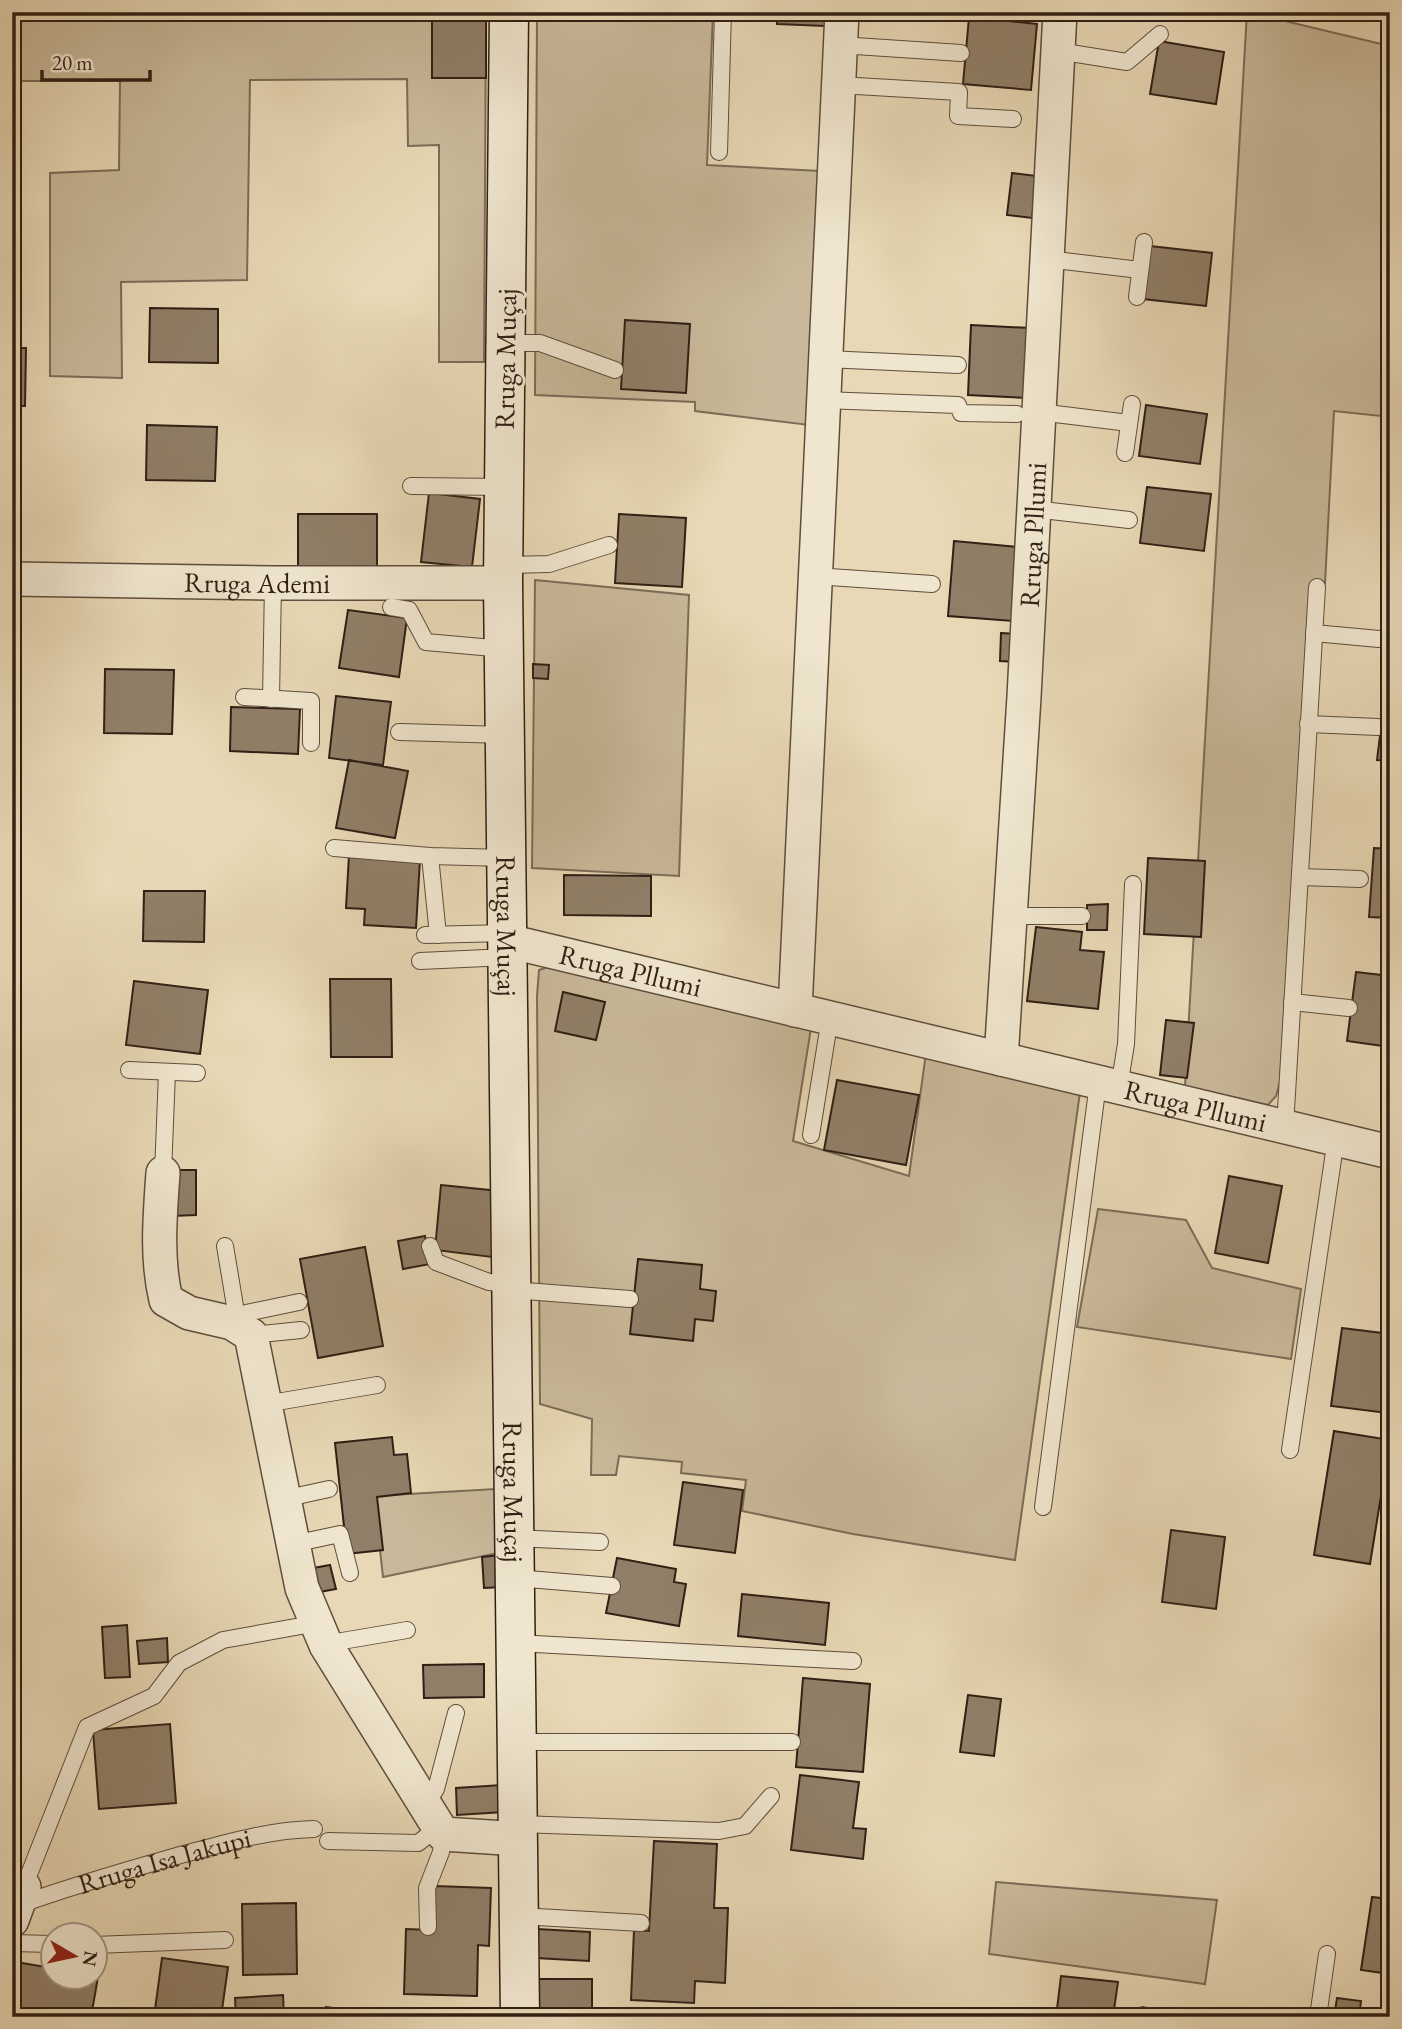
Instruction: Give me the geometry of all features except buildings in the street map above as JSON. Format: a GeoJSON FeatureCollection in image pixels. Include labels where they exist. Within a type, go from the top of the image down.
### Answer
{"type":"FeatureCollection","features":[{"type":"Feature","properties":{"kind":"street","name":"Rruga Muçaj"},"geometry":{"type":"LineString","coordinates":[[509,12],[503,574],[520,2017]]}},
{"type":"Feature","properties":{"kind":"street"},"geometry":{"type":"LineString","coordinates":[[794,1010],[842,12]]}},
{"type":"Feature","properties":{"kind":"street","name":"Rruga Pllumi"},"geometry":{"type":"LineString","coordinates":[[1001,1059],[1034,509],[1028,413],[1047,259],[1060,12]]}},
{"type":"Feature","properties":{"kind":"street","name":"Rruga Ademi"},"geometry":{"type":"LineString","coordinates":[[12,579],[273,583],[503,574]]}},
{"type":"Feature","properties":{"kind":"street","name":"Rruga Pllumi"},"geometry":{"type":"LineString","coordinates":[[508,944],[1390,1152]]}},
{"type":"Feature","properties":{"kind":"street"},"geometry":{"type":"LineString","coordinates":[[163,1173],[159,1229],[160,1274],[166,1300],[189,1313],[240,1328],[265,1404],[302,1588],[329,1650],[436,1822],[519,1832]]}},
{"type":"Feature","properties":{"kind":"lane"},"geometry":{"type":"LineString","coordinates":[[719,152],[723,12]]}},
{"type":"Feature","properties":{"kind":"lane"},"geometry":{"type":"LineString","coordinates":[[1058,51],[1127,62],[1160,34]]}},
{"type":"Feature","properties":{"kind":"lane"},"geometry":{"type":"LineString","coordinates":[[840,45],[961,53]]}},
{"type":"Feature","properties":{"kind":"lane"},"geometry":{"type":"LineString","coordinates":[[839,85],[959,92],[958,116],[1013,119]]}},
{"type":"Feature","properties":{"kind":"lane"},"geometry":{"type":"LineString","coordinates":[[1137,298],[1144,242]]}},
{"type":"Feature","properties":{"kind":"lane"},"geometry":{"type":"LineString","coordinates":[[1047,259],[1140,270]]}},
{"type":"Feature","properties":{"kind":"lane"},"geometry":{"type":"LineString","coordinates":[[506,342],[540,343],[615,370]]}},
{"type":"Feature","properties":{"kind":"lane"},"geometry":{"type":"LineString","coordinates":[[825,359],[958,365]]}},
{"type":"Feature","properties":{"kind":"lane"},"geometry":{"type":"LineString","coordinates":[[823,400],[958,405],[961,413],[1028,413],[1129,423]]}},
{"type":"Feature","properties":{"kind":"lane"},"geometry":{"type":"LineString","coordinates":[[1125,453],[1132,404]]}},
{"type":"Feature","properties":{"kind":"lane"},"geometry":{"type":"LineString","coordinates":[[411,486],[504,486]]}},
{"type":"Feature","properties":{"kind":"lane"},"geometry":{"type":"LineString","coordinates":[[1034,509],[1129,520]]}},
{"type":"Feature","properties":{"kind":"lane"},"geometry":{"type":"LineString","coordinates":[[503,574],[549,564],[609,545]]}},
{"type":"Feature","properties":{"kind":"lane"},"geometry":{"type":"LineString","coordinates":[[815,576],[932,584]]}},
{"type":"Feature","properties":{"kind":"lane"},"geometry":{"type":"LineString","coordinates":[[271,699],[273,583]]}},
{"type":"Feature","properties":{"kind":"lane"},"geometry":{"type":"LineString","coordinates":[[1285,1127],[1317,587]]}},
{"type":"Feature","properties":{"kind":"lane"},"geometry":{"type":"LineString","coordinates":[[391,607],[409,610],[426,642],[504,649]]}},
{"type":"Feature","properties":{"kind":"lane"},"geometry":{"type":"LineString","coordinates":[[1314,633],[1379,639]]}},
{"type":"Feature","properties":{"kind":"lane"},"geometry":{"type":"LineString","coordinates":[[244,697],[311,701],[311,744]]}},
{"type":"Feature","properties":{"kind":"lane"},"geometry":{"type":"LineString","coordinates":[[1308,724],[1378,727]]}},
{"type":"Feature","properties":{"kind":"lane"},"geometry":{"type":"LineString","coordinates":[[399,733],[505,735]]}},
{"type":"Feature","properties":{"kind":"lane"},"geometry":{"type":"LineString","coordinates":[[334,848],[430,856],[506,858]]}},
{"type":"Feature","properties":{"kind":"lane"},"geometry":{"type":"LineString","coordinates":[[430,856],[432,935],[508,944]]}},
{"type":"Feature","properties":{"kind":"lane"},"geometry":{"type":"LineString","coordinates":[[1300,877],[1360,879]]}},
{"type":"Feature","properties":{"kind":"lane"},"geometry":{"type":"LineString","coordinates":[[1042,1507],[1109,1085],[1126,1044],[1133,884]]}},
{"type":"Feature","properties":{"kind":"lane"},"geometry":{"type":"LineString","coordinates":[[1010,916],[1082,916]]}},
{"type":"Feature","properties":{"kind":"lane"},"geometry":{"type":"LineString","coordinates":[[420,961],[508,944]]}},
{"type":"Feature","properties":{"kind":"lane"},"geometry":{"type":"LineString","coordinates":[[1292,1002],[1349,1008]]}},
{"type":"Feature","properties":{"kind":"lane"},"geometry":{"type":"LineString","coordinates":[[811,1135],[830,1018]]}},
{"type":"Feature","properties":{"kind":"lane"},"geometry":{"type":"LineString","coordinates":[[129,1070],[197,1073]]}},
{"type":"Feature","properties":{"kind":"lane"},"geometry":{"type":"LineString","coordinates":[[163,1173],[167,1072]]}},
{"type":"Feature","properties":{"kind":"lane"},"geometry":{"type":"LineString","coordinates":[[1290,1450],[1336,1139]]}},
{"type":"Feature","properties":{"kind":"lane"},"geometry":{"type":"LineString","coordinates":[[225,1246],[240,1328]]}},
{"type":"Feature","properties":{"kind":"lane"},"geometry":{"type":"LineString","coordinates":[[430,1246],[436,1262],[489,1282],[512,1287],[630,1299]]}},
{"type":"Feature","properties":{"kind":"lane"},"geometry":{"type":"LineString","coordinates":[[240,1328],[246,1313],[299,1302]]}},
{"type":"Feature","properties":{"kind":"lane"},"geometry":{"type":"LineString","coordinates":[[240,1328],[301,1330]]}},
{"type":"Feature","properties":{"kind":"lane"},"geometry":{"type":"LineString","coordinates":[[265,1404],[377,1385]]}},
{"type":"Feature","properties":{"kind":"lane"},"geometry":{"type":"LineString","coordinates":[[284,1499],[329,1489]]}},
{"type":"Feature","properties":{"kind":"lane"},"geometry":{"type":"LineString","coordinates":[[293,1544],[340,1534],[350,1573]]}},
{"type":"Feature","properties":{"kind":"lane"},"geometry":{"type":"LineString","coordinates":[[515,1538],[600,1542]]}},
{"type":"Feature","properties":{"kind":"lane"},"geometry":{"type":"LineString","coordinates":[[516,1578],[612,1587]]}},
{"type":"Feature","properties":{"kind":"lane"},"geometry":{"type":"LineString","coordinates":[[18,1904],[87,1727],[155,1696],[178,1663],[223,1640],[301,1626],[315,1620]]}},
{"type":"Feature","properties":{"kind":"lane"},"geometry":{"type":"LineString","coordinates":[[329,1650],[342,1641],[407,1630]]}},
{"type":"Feature","properties":{"kind":"lane"},"geometry":{"type":"LineString","coordinates":[[516,1643],[853,1661]]}},
{"type":"Feature","properties":{"kind":"lane"},"geometry":{"type":"LineString","coordinates":[[428,1927],[427,1888],[441,1852],[436,1822],[436,1789],[456,1713]]}},
{"type":"Feature","properties":{"kind":"lane"},"geometry":{"type":"LineString","coordinates":[[518,1742],[792,1742]]}},
{"type":"Feature","properties":{"kind":"lane"},"geometry":{"type":"LineString","coordinates":[[519,1832],[719,1831],[745,1826],[771,1796]]}},
{"type":"Feature","properties":{"kind":"lane"},"geometry":{"type":"LineString","coordinates":[[328,1841],[418,1843],[436,1822]]}},
{"type":"Feature","properties":{"kind":"lane","name":"Rruga Isa Jakupi"},"geometry":{"type":"LineString","coordinates":[[18,1904],[66,1887],[232,1841],[284,1830],[314,1829]]}},
{"type":"Feature","properties":{"kind":"lane"},"geometry":{"type":"LineString","coordinates":[[520,1916],[641,1923]]}},
{"type":"Feature","properties":{"kind":"lane"},"geometry":{"type":"LineString","coordinates":[[108,1944],[225,1940]]}},
{"type":"Feature","properties":{"kind":"lane"},"geometry":{"type":"LineString","coordinates":[[12,1943],[38,1944]]}},
{"type":"Feature","properties":{"kind":"lane"},"geometry":{"type":"LineString","coordinates":[[1318,2017],[1327,1954]]}},
{"type":"Feature","properties":{"kind":"shaded area"},"geometry":{"type":"Polygon","coordinates":[[[12,12],[486,12],[484,362],[439,362],[439,145],[408,146],[407,79],[250,80],[247,280],[121,282],[122,378],[50,376],[50,173],[119,170],[120,81],[12,81],[12,12]]]}},
{"type":"Feature","properties":{"kind":"shaded area"},"geometry":{"type":"Polygon","coordinates":[[[537,12],[713,12],[707,165],[820,171],[809,425],[695,411],[695,402],[535,395],[537,12]]]}},
{"type":"Feature","properties":{"kind":"shaded area"},"geometry":{"type":"Polygon","coordinates":[[[1247,12],[1390,46],[1390,417],[1334,411],[1325,583],[1311,583],[1280,1082],[1276,1096],[1268,1105],[1185,1086],[1247,12]]]}},
{"type":"Feature","properties":{"kind":"shaded area"},"geometry":{"type":"Polygon","coordinates":[[[535,580],[689,595],[679,876],[532,868],[535,580]]]}},
{"type":"Feature","properties":{"kind":"shaded area"},"geometry":{"type":"Polygon","coordinates":[[[554,965],[811,1028],[793,1141],[909,1176],[926,1053],[1081,1085],[1015,1560],[853,1534],[742,1511],[746,1480],[681,1473],[682,1462],[619,1456],[616,1475],[591,1475],[592,1419],[540,1404],[537,996],[539,970],[554,965]]]}},
{"type":"Feature","properties":{"kind":"shaded area"},"geometry":{"type":"Polygon","coordinates":[[[1098,1209],[1186,1220],[1212,1268],[1301,1289],[1291,1359],[1077,1327],[1098,1209]]]}},
{"type":"Feature","properties":{"kind":"shaded area"},"geometry":{"type":"Polygon","coordinates":[[[495,1489],[498,1553],[383,1577],[374,1496],[495,1489]]]}},
{"type":"Feature","properties":{"kind":"shaded area"},"geometry":{"type":"Polygon","coordinates":[[[996,1882],[1217,1900],[1205,1984],[989,1954],[996,1882]]]}}]}
